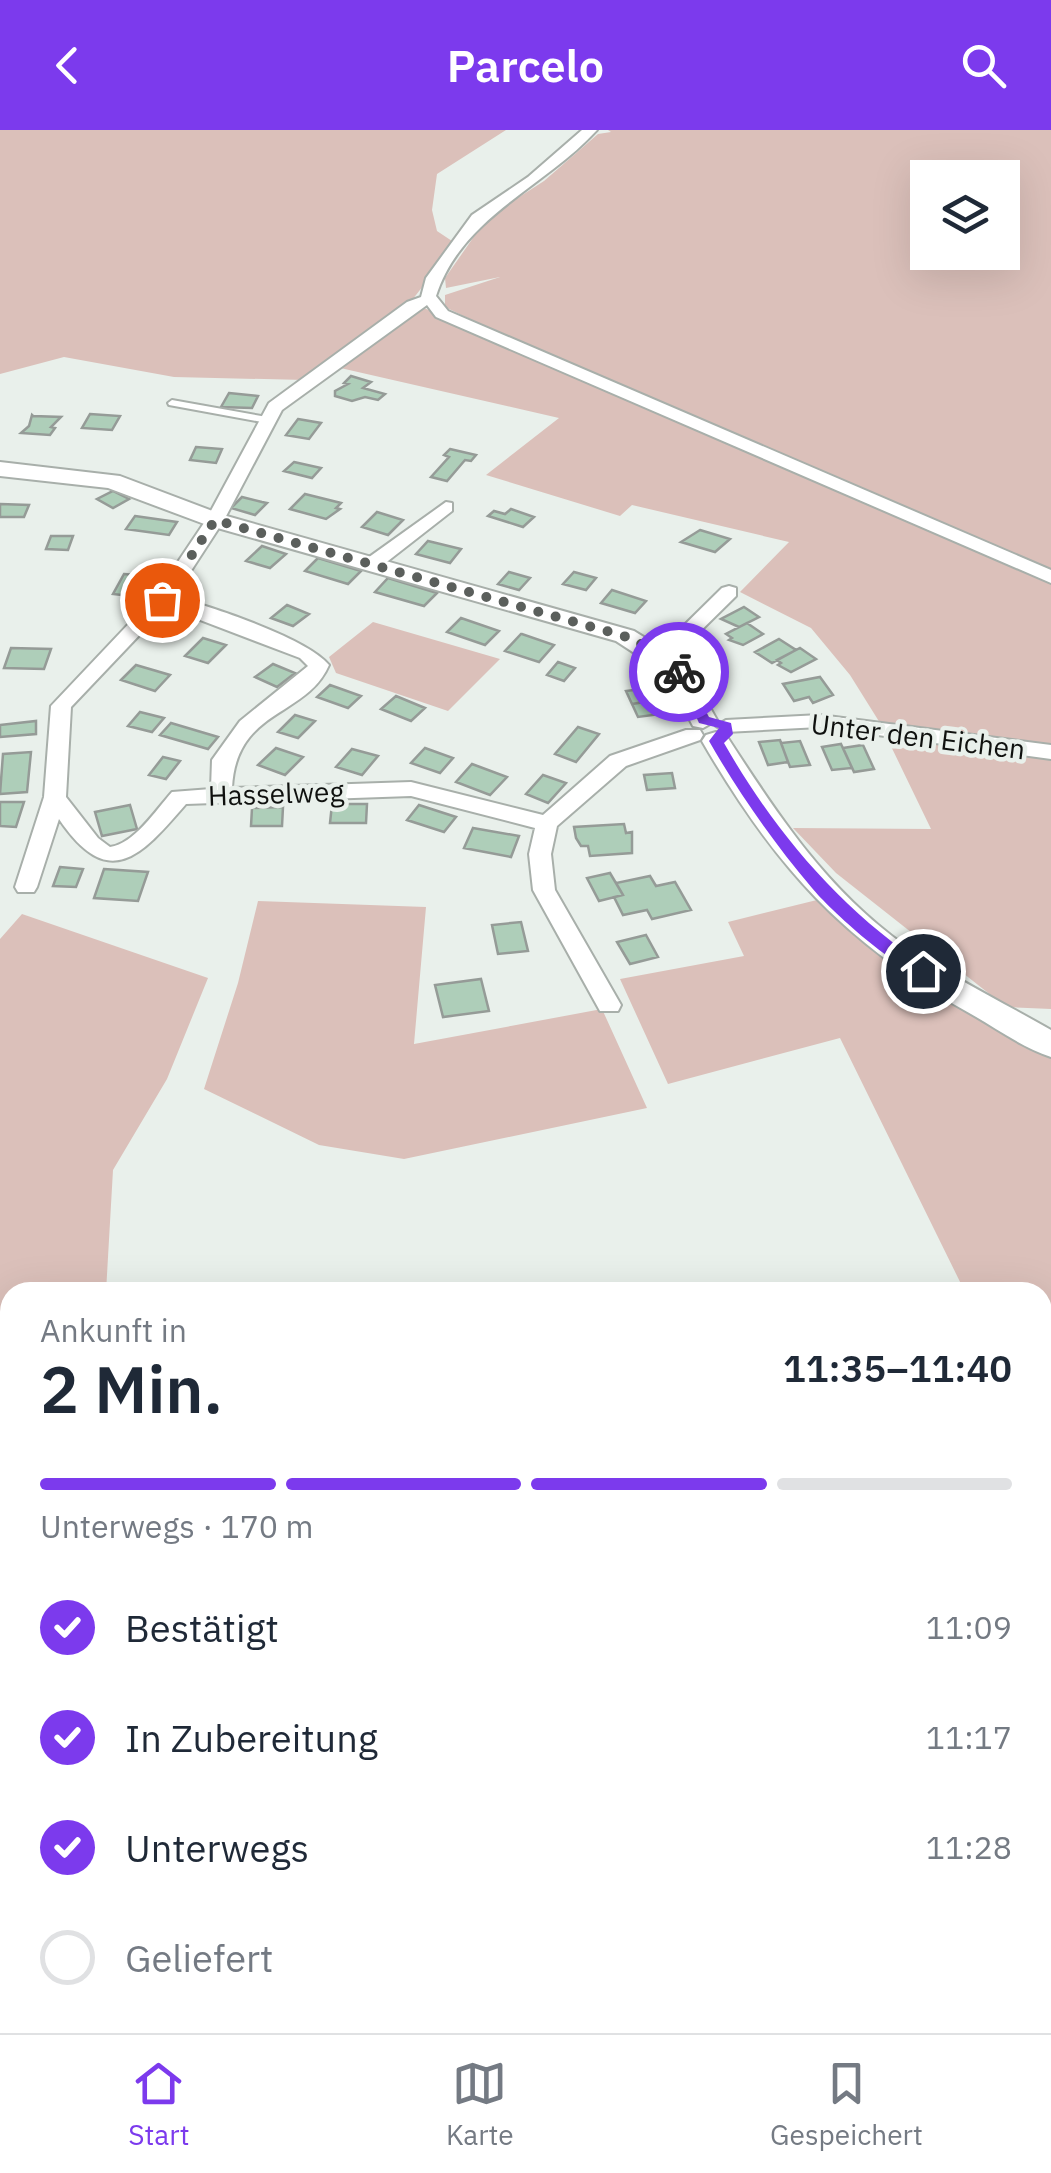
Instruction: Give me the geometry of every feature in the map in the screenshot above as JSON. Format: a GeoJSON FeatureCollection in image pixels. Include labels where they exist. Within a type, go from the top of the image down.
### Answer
{"type":"FeatureCollection","features":[{"type":"Feature","properties":{"kind":"street"},"geometry":{"type":"LineString","coordinates":[[430,300],[434,278],[462,236],[490,207],[533,180],[590,130]]}},
{"type":"Feature","properties":{"kind":"street"},"geometry":{"type":"LineString","coordinates":[[26,887],[55,796],[60,706],[162,600],[215,520],[275,408],[413,304],[430,300]]}},
{"type":"Feature","properties":{"kind":"street"},"geometry":{"type":"LineString","coordinates":[[430,300],[442,314],[534,355],[1051,576]]}},
{"type":"Feature","properties":{"kind":"street"},"geometry":{"type":"LineString","coordinates":[[0,468],[112,482],[215,520],[624,636],[665,655],[690,690],[733,772],[819,888],[890,950],[1051,1045]]}},
{"type":"Feature","properties":{"kind":"street"},"geometry":{"type":"LineString","coordinates":[[372,564],[446,508]]}},
{"type":"Feature","properties":{"kind":"street"},"geometry":{"type":"LineString","coordinates":[[665,655],[728,592]]}},
{"type":"Feature","properties":{"kind":"street"},"geometry":{"type":"LineString","coordinates":[[162,600],[194,608],[307,654],[318,665],[315,674],[247,726],[223,760],[221,796]]}},
{"type":"Feature","properties":{"kind":"street","name":"Unter den Eichen"},"geometry":{"type":"LineString","coordinates":[[547,823],[618,762],[709,730],[820,721],[1051,752]]}},
{"type":"Feature","properties":{"kind":"street","name":"Hasselweg"},"geometry":{"type":"LineString","coordinates":[[55,796],[74,826],[100,854],[120,857],[132,851],[180,796],[411,789],[512,818],[547,823]]}},
{"type":"Feature","properties":{"kind":"street"},"geometry":{"type":"LineString","coordinates":[[547,823],[540,854],[544,890],[608,1005]]}},
{"type":"Feature","properties":{"kind":"lane"},"geometry":{"type":"LineString","coordinates":[[172,403],[267,420]]}},
{"type":"Feature","properties":{"kind":"shaded area"},"geometry":{"type":"Polygon","coordinates":[[[0,130],[506,130],[437,174],[432,210],[437,231],[452,241],[448,254],[409,304],[305,380],[174,377],[64,357],[0,374],[0,130]]]}},
{"type":"Feature","properties":{"kind":"shaded area"},"geometry":{"type":"Polygon","coordinates":[[[608,130],[1051,130],[1051,571],[591,373],[1051,583],[1051,744],[880,723],[850,675],[811,628],[740,592],[789,542],[632,505],[620,516],[486,475],[559,418],[336,367],[418,305],[533,360],[542,354],[445,307],[445,295],[500,277],[446,288],[445,278],[487,218],[544,181],[598,134],[611,132],[608,130]]]}},
{"type":"Feature","properties":{"kind":"shaded area"},"geometry":{"type":"Polygon","coordinates":[[[373,622],[500,659],[448,711],[336,673],[329,657],[373,622]]]}},
{"type":"Feature","properties":{"kind":"shaded area"},"geometry":{"type":"Polygon","coordinates":[[[887,738],[1051,760],[1051,1009],[1006,1007],[836,873],[793,828],[931,829],[887,738]]]}},
{"type":"Feature","properties":{"kind":"shaded area"},"geometry":{"type":"Polygon","coordinates":[[[821,899],[944,993],[929,999],[974,1010],[1051,1057],[1051,1282],[960,1282],[840,1038],[668,1084],[620,979],[744,956],[728,922],[821,899]]]}},
{"type":"Feature","properties":{"kind":"shaded area"},"geometry":{"type":"Polygon","coordinates":[[[258,901],[426,907],[414,1044],[602,1009],[647,1108],[404,1159],[319,1145],[204,1089],[238,983],[258,901]]]}},
{"type":"Feature","properties":{"kind":"shaded area"},"geometry":{"type":"Polygon","coordinates":[[[22,914],[208,978],[167,1079],[113,1170],[107,1282],[0,1282],[0,939],[22,914]]]}},
{"type":"Feature","properties":{"kind":"building"},"geometry":{"type":"Polygon","coordinates":[[[351,376],[371,382],[363,388],[385,394],[378,400],[365,397],[352,401],[335,396],[335,391],[348,384],[344,383],[351,376]]]}},
{"type":"Feature","properties":{"kind":"building"},"geometry":{"type":"Polygon","coordinates":[[[229,393],[258,396],[252,408],[221,407],[229,393]]]}},
{"type":"Feature","properties":{"kind":"building"},"geometry":{"type":"Polygon","coordinates":[[[90,414],[120,416],[112,430],[82,428],[90,414]]]}},
{"type":"Feature","properties":{"kind":"building"},"geometry":{"type":"Polygon","coordinates":[[[32,415],[61,417],[51,427],[55,428],[50,435],[21,433],[29,426],[32,415]]]}},
{"type":"Feature","properties":{"kind":"building"},"geometry":{"type":"Polygon","coordinates":[[[298,419],[321,423],[309,439],[286,435],[298,419]]]}},
{"type":"Feature","properties":{"kind":"building"},"geometry":{"type":"Polygon","coordinates":[[[196,447],[222,449],[216,463],[190,460],[196,447]]]}},
{"type":"Feature","properties":{"kind":"building"},"geometry":{"type":"Polygon","coordinates":[[[450,449],[476,455],[471,461],[465,460],[447,481],[431,477],[449,457],[444,455],[450,449]]]}},
{"type":"Feature","properties":{"kind":"building"},"geometry":{"type":"Polygon","coordinates":[[[294,462],[321,468],[312,478],[284,471],[294,462]]]}},
{"type":"Feature","properties":{"kind":"building"},"geometry":{"type":"Polygon","coordinates":[[[113,491],[129,499],[113,508],[97,499],[113,491]]]}},
{"type":"Feature","properties":{"kind":"building"},"geometry":{"type":"Polygon","coordinates":[[[305,494],[341,503],[336,508],[340,509],[326,519],[290,509],[305,494]]]}},
{"type":"Feature","properties":{"kind":"building"},"geometry":{"type":"Polygon","coordinates":[[[242,497],[267,503],[255,515],[231,508],[242,497]]]}},
{"type":"Feature","properties":{"kind":"building"},"geometry":{"type":"Polygon","coordinates":[[[0,504],[29,505],[24,517],[0,517],[0,504]]]}},
{"type":"Feature","properties":{"kind":"building"},"geometry":{"type":"Polygon","coordinates":[[[511,509],[534,517],[523,527],[488,516],[494,511],[505,514],[511,509]]]}},
{"type":"Feature","properties":{"kind":"building"},"geometry":{"type":"Polygon","coordinates":[[[377,512],[403,520],[388,535],[362,527],[377,512]]]}},
{"type":"Feature","properties":{"kind":"building"},"geometry":{"type":"Polygon","coordinates":[[[135,516],[177,522],[169,535],[126,529],[135,516]]]}},
{"type":"Feature","properties":{"kind":"building"},"geometry":{"type":"Polygon","coordinates":[[[700,530],[730,539],[715,552],[681,542],[700,530]]]}},
{"type":"Feature","properties":{"kind":"building"},"geometry":{"type":"Polygon","coordinates":[[[51,536],[73,536],[68,550],[46,549],[51,536]]]}},
{"type":"Feature","properties":{"kind":"building"},"geometry":{"type":"Polygon","coordinates":[[[428,541],[461,549],[450,563],[416,554],[428,541]]]}},
{"type":"Feature","properties":{"kind":"building"},"geometry":{"type":"Polygon","coordinates":[[[262,546],[286,554],[270,568],[246,561],[262,546]]]}},
{"type":"Feature","properties":{"kind":"building"},"geometry":{"type":"Polygon","coordinates":[[[318,558],[361,571],[348,584],[305,571],[318,558]]]}},
{"type":"Feature","properties":{"kind":"building"},"geometry":{"type":"Polygon","coordinates":[[[509,572],[530,578],[519,590],[498,584],[509,572]]]}},
{"type":"Feature","properties":{"kind":"building"},"geometry":{"type":"Polygon","coordinates":[[[574,572],[596,578],[586,590],[563,584],[574,572]]]}},
{"type":"Feature","properties":{"kind":"building"},"geometry":{"type":"Polygon","coordinates":[[[124,574],[149,576],[139,597],[113,594],[124,574]]]}},
{"type":"Feature","properties":{"kind":"building"},"geometry":{"type":"Polygon","coordinates":[[[388,578],[437,593],[424,606],[375,592],[388,578]]]}},
{"type":"Feature","properties":{"kind":"building"},"geometry":{"type":"Polygon","coordinates":[[[612,590],[646,601],[635,613],[601,603],[612,590]]]}},
{"type":"Feature","properties":{"kind":"building"},"geometry":{"type":"Polygon","coordinates":[[[287,605],[309,614],[293,626],[271,618],[287,605]]]}},
{"type":"Feature","properties":{"kind":"building"},"geometry":{"type":"Polygon","coordinates":[[[744,607],[759,617],[739,627],[721,619],[744,607]]]}},
{"type":"Feature","properties":{"kind":"building"},"geometry":{"type":"Polygon","coordinates":[[[461,618],[499,631],[485,645],[447,632],[461,618]]]}},
{"type":"Feature","properties":{"kind":"building"},"geometry":{"type":"Polygon","coordinates":[[[747,623],[763,634],[743,645],[729,640],[732,638],[726,634],[747,623]]]}},
{"type":"Feature","properties":{"kind":"building"},"geometry":{"type":"Polygon","coordinates":[[[521,634],[554,645],[539,662],[505,651],[521,634]]]}},
{"type":"Feature","properties":{"kind":"building"},"geometry":{"type":"Polygon","coordinates":[[[203,638],[226,645],[208,663],[185,656],[203,638]]]}},
{"type":"Feature","properties":{"kind":"building"},"geometry":{"type":"Polygon","coordinates":[[[779,639],[796,650],[772,663],[755,652],[779,639]]]}},
{"type":"Feature","properties":{"kind":"building"},"geometry":{"type":"Polygon","coordinates":[[[11,648],[51,649],[44,669],[4,668],[11,648]]]}},
{"type":"Feature","properties":{"kind":"building"},"geometry":{"type":"Polygon","coordinates":[[[800,648],[816,659],[791,672],[778,665],[781,663],[777,660],[800,648]]]}},
{"type":"Feature","properties":{"kind":"building"},"geometry":{"type":"Polygon","coordinates":[[[558,662],[575,668],[564,681],[547,675],[558,662]]]}},
{"type":"Feature","properties":{"kind":"building"},"geometry":{"type":"Polygon","coordinates":[[[273,664],[295,673],[277,687],[255,677],[273,664]]]}},
{"type":"Feature","properties":{"kind":"building"},"geometry":{"type":"Polygon","coordinates":[[[136,665],[170,675],[155,691],[121,680],[136,665]]]}},
{"type":"Feature","properties":{"kind":"building"},"geometry":{"type":"Polygon","coordinates":[[[820,677],[833,695],[813,703],[809,697],[794,701],[783,684],[820,677]]]}},
{"type":"Feature","properties":{"kind":"building"},"geometry":{"type":"Polygon","coordinates":[[[330,685],[361,696],[348,708],[317,697],[330,685]]]}},
{"type":"Feature","properties":{"kind":"building"},"geometry":{"type":"Polygon","coordinates":[[[656,687],[662,699],[632,704],[626,691],[656,687]]]}},
{"type":"Feature","properties":{"kind":"building"},"geometry":{"type":"Polygon","coordinates":[[[396,696],[425,708],[411,721],[381,709],[396,696]]]}},
{"type":"Feature","properties":{"kind":"building"},"geometry":{"type":"Polygon","coordinates":[[[662,699],[668,713],[638,717],[632,704],[662,699]]]}},
{"type":"Feature","properties":{"kind":"building"},"geometry":{"type":"Polygon","coordinates":[[[140,712],[164,718],[152,732],[128,726],[140,712]]]}},
{"type":"Feature","properties":{"kind":"building"},"geometry":{"type":"Polygon","coordinates":[[[295,715],[315,721],[298,738],[278,732],[295,715]]]}},
{"type":"Feature","properties":{"kind":"building"},"geometry":{"type":"Polygon","coordinates":[[[36,721],[36,734],[0,737],[0,725],[36,721]]]}},
{"type":"Feature","properties":{"kind":"building"},"geometry":{"type":"Polygon","coordinates":[[[171,723],[218,737],[208,749],[160,735],[171,723]]]}},
{"type":"Feature","properties":{"kind":"building"},"geometry":{"type":"Polygon","coordinates":[[[578,727],[599,734],[576,762],[555,754],[578,727]]]}},
{"type":"Feature","properties":{"kind":"building"},"geometry":{"type":"Polygon","coordinates":[[[780,740],[788,762],[768,765],[759,742],[780,740]]]}},
{"type":"Feature","properties":{"kind":"building"},"geometry":{"type":"Polygon","coordinates":[[[800,741],[810,765],[790,767],[781,743],[800,741]]]}},
{"type":"Feature","properties":{"kind":"building"},"geometry":{"type":"Polygon","coordinates":[[[841,744],[852,768],[832,770],[822,747],[841,744]]]}},
{"type":"Feature","properties":{"kind":"building"},"geometry":{"type":"Polygon","coordinates":[[[863,745],[874,769],[854,772],[843,748],[863,745]]]}},
{"type":"Feature","properties":{"kind":"building"},"geometry":{"type":"Polygon","coordinates":[[[276,748],[303,757],[285,775],[258,765],[276,748]]]}},
{"type":"Feature","properties":{"kind":"building"},"geometry":{"type":"Polygon","coordinates":[[[425,748],[453,758],[440,773],[411,763],[425,748]]]}},
{"type":"Feature","properties":{"kind":"building"},"geometry":{"type":"Polygon","coordinates":[[[352,749],[378,756],[362,775],[336,767],[352,749]]]}},
{"type":"Feature","properties":{"kind":"building"},"geometry":{"type":"Polygon","coordinates":[[[31,752],[27,792],[0,794],[3,754],[31,752]]]}},
{"type":"Feature","properties":{"kind":"building"},"geometry":{"type":"Polygon","coordinates":[[[163,757],[180,761],[166,779],[149,775],[163,757]]]}},
{"type":"Feature","properties":{"kind":"building"},"geometry":{"type":"Polygon","coordinates":[[[472,764],[507,777],[490,795],[456,782],[472,764]]]}},
{"type":"Feature","properties":{"kind":"building"},"geometry":{"type":"Polygon","coordinates":[[[672,773],[675,788],[647,790],[644,775],[672,773]]]}},
{"type":"Feature","properties":{"kind":"building"},"geometry":{"type":"Polygon","coordinates":[[[543,775],[566,783],[548,803],[526,794],[543,775]]]}},
{"type":"Feature","properties":{"kind":"building"},"geometry":{"type":"Polygon","coordinates":[[[0,802],[24,802],[16,827],[0,826],[0,802]]]}},
{"type":"Feature","properties":{"kind":"building"},"geometry":{"type":"Polygon","coordinates":[[[332,804],[367,804],[366,823],[330,823],[332,804]]]}},
{"type":"Feature","properties":{"kind":"building"},"geometry":{"type":"Polygon","coordinates":[[[130,805],[137,829],[102,836],[95,812],[130,805]]]}},
{"type":"Feature","properties":{"kind":"building"},"geometry":{"type":"Polygon","coordinates":[[[419,805],[456,817],[444,832],[407,820],[419,805]]]}},
{"type":"Feature","properties":{"kind":"building"},"geometry":{"type":"Polygon","coordinates":[[[283,807],[282,826],[251,826],[252,808],[283,807]]]}},
{"type":"Feature","properties":{"kind":"building"},"geometry":{"type":"Polygon","coordinates":[[[624,824],[626,833],[632,832],[632,853],[590,856],[588,846],[581,846],[576,838],[574,827],[624,824]]]}},
{"type":"Feature","properties":{"kind":"building"},"geometry":{"type":"Polygon","coordinates":[[[473,828],[519,836],[511,857],[464,848],[473,828]]]}},
{"type":"Feature","properties":{"kind":"building"},"geometry":{"type":"Polygon","coordinates":[[[60,867],[83,869],[76,887],[53,886],[60,867]]]}},
{"type":"Feature","properties":{"kind":"building"},"geometry":{"type":"Polygon","coordinates":[[[104,869],[148,872],[138,901],[94,898],[104,869]]]}},
{"type":"Feature","properties":{"kind":"building"},"geometry":{"type":"Polygon","coordinates":[[[610,873],[623,895],[599,901],[587,878],[610,873]]]}},
{"type":"Feature","properties":{"kind":"building"},"geometry":{"type":"Polygon","coordinates":[[[650,876],[656,886],[675,882],[691,910],[652,919],[647,910],[623,915],[614,897],[623,895],[616,883],[650,876]]]}},
{"type":"Feature","properties":{"kind":"building"},"geometry":{"type":"Polygon","coordinates":[[[521,922],[528,951],[498,954],[492,925],[521,922]]]}},
{"type":"Feature","properties":{"kind":"building"},"geometry":{"type":"Polygon","coordinates":[[[646,935],[658,957],[630,964],[617,942],[646,935]]]}},
{"type":"Feature","properties":{"kind":"building"},"geometry":{"type":"Polygon","coordinates":[[[481,979],[489,1011],[443,1017],[435,985],[481,979]]]}},
{"type":"Feature","properties":{"kind":"way so far"},"geometry":{"type":"LineString","coordinates":[[162,600],[215,520],[624,636],[665,655],[679,672]]}},
{"type":"Feature","properties":{"kind":"route"},"geometry":{"type":"LineString","coordinates":[[679,672],[704,720],[726,726],[724,738],[716,741],[733,772],[819,888],[890,950],[923,971]]}}]}
